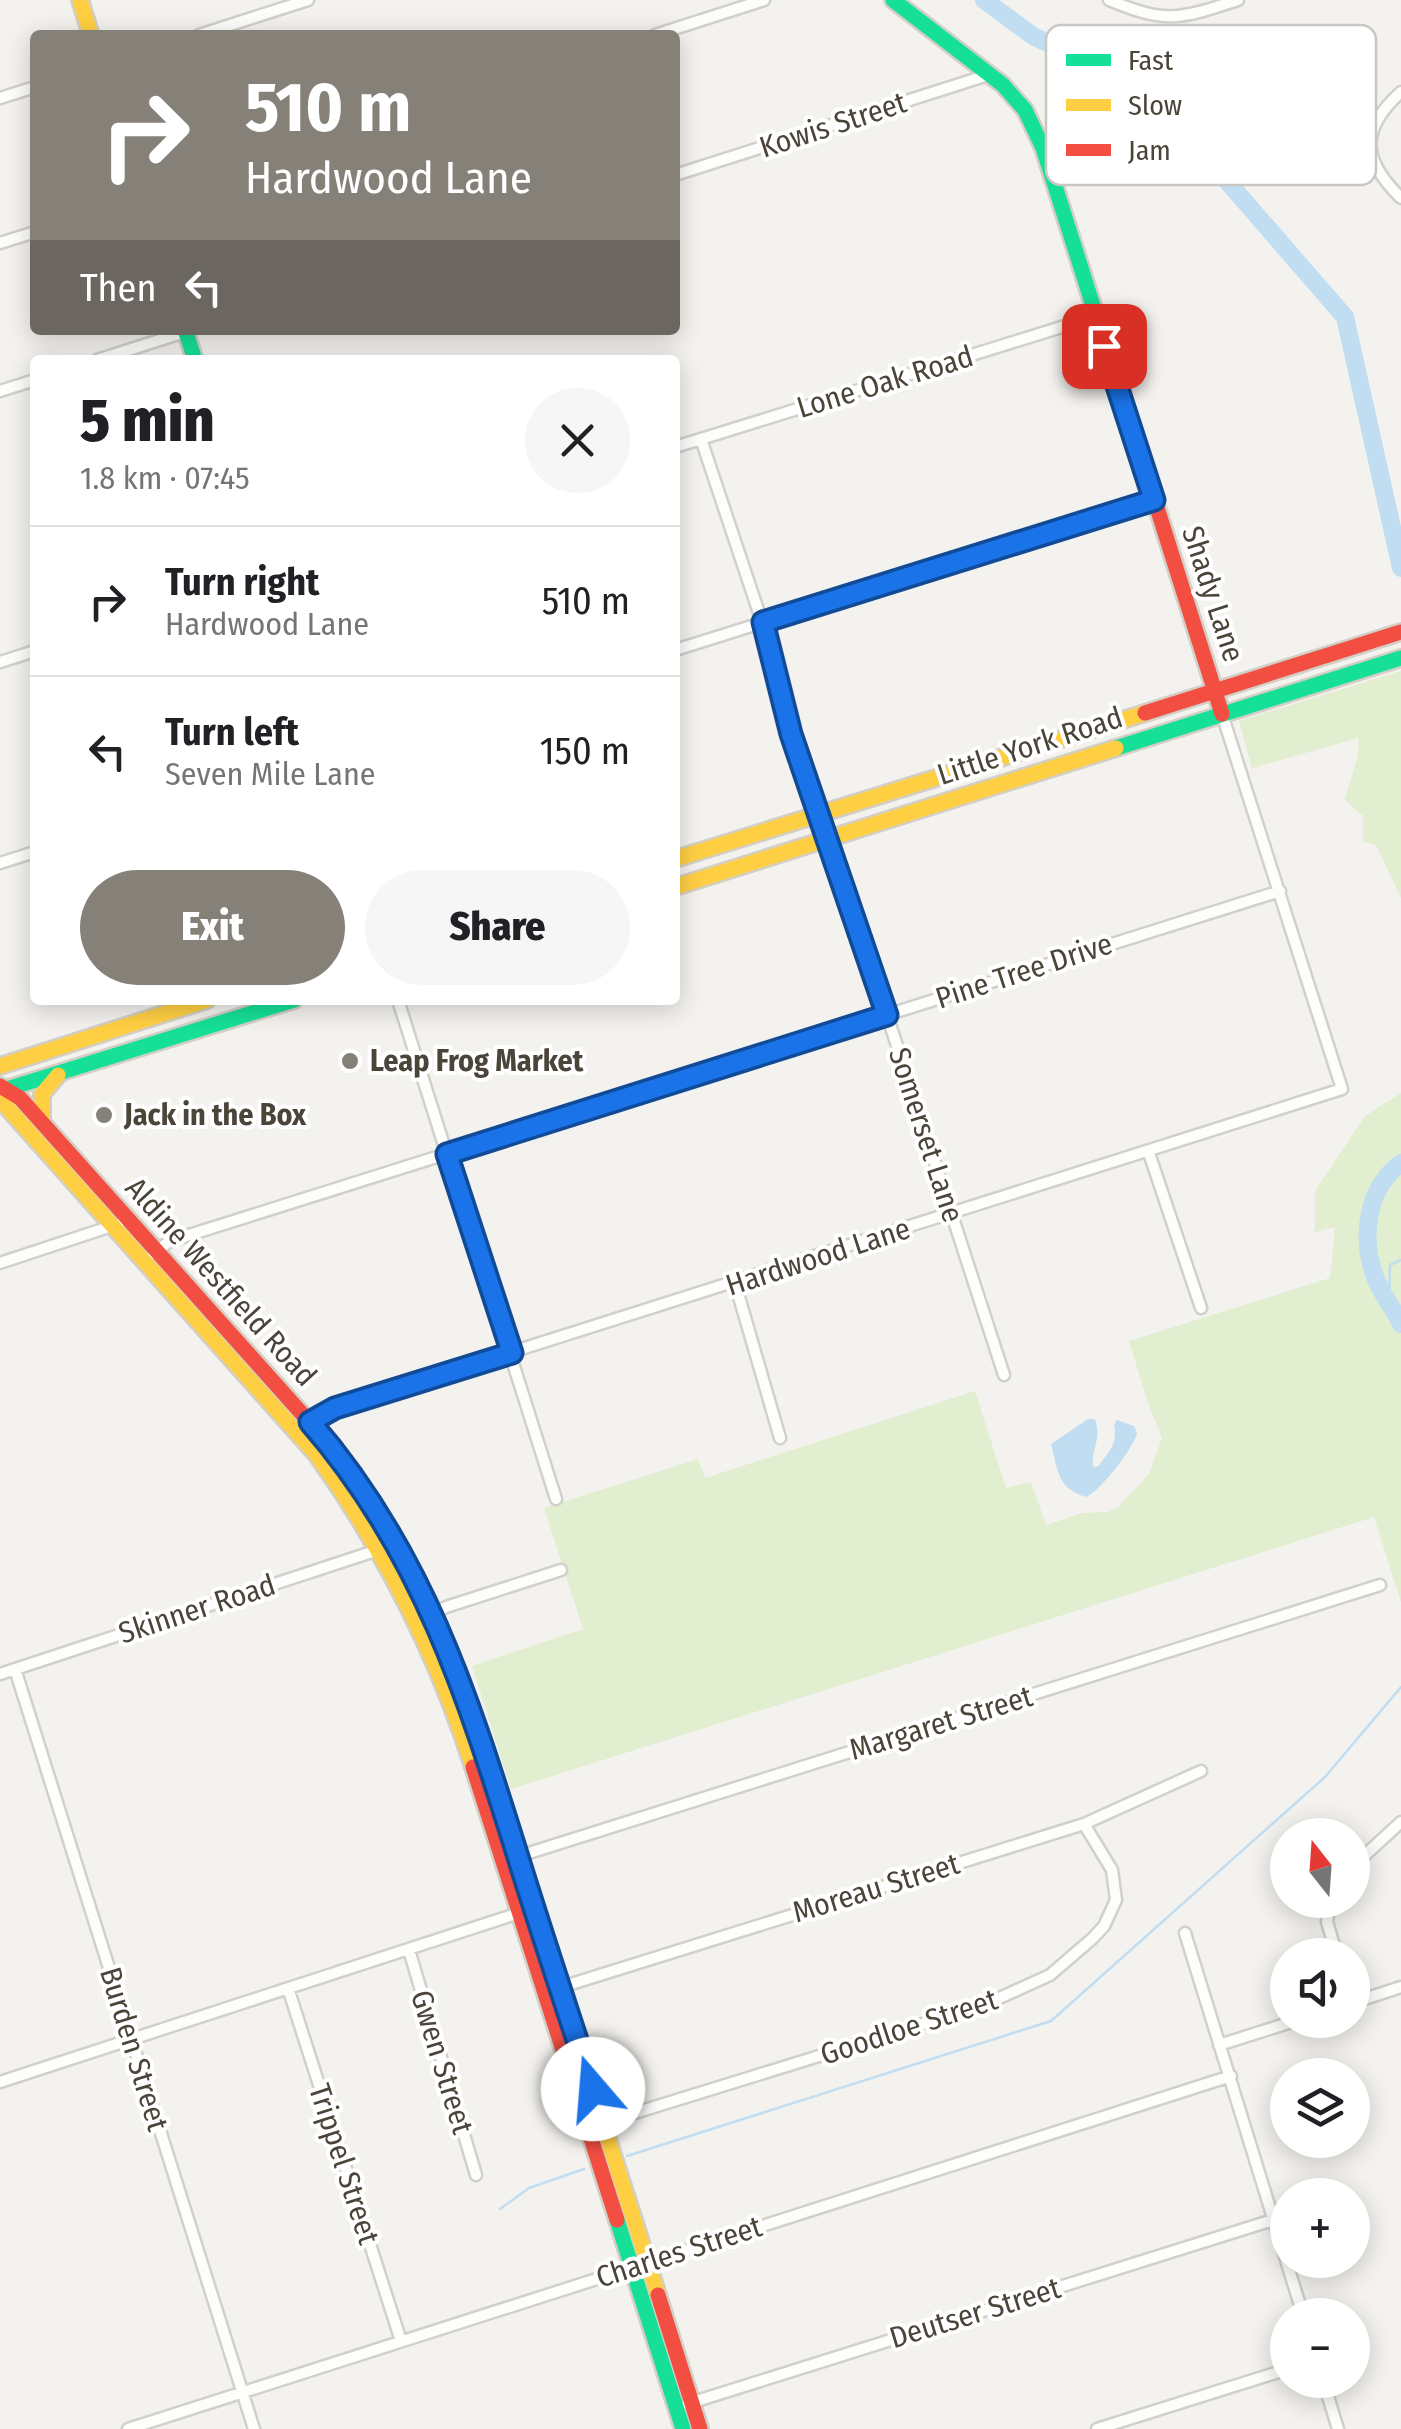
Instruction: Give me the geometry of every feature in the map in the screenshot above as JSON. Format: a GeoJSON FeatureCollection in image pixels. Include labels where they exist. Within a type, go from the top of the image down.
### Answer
{"type":"FeatureCollection","features":[{"type":"Feature","properties":{"kind":"main road"},"geometry":{"type":"LineString","coordinates":[[80,0],[89,30]]}},
{"type":"Feature","properties":{"kind":"main road","name":"Shady Lane"},"geometry":{"type":"LineString","coordinates":[[893,0],[990,74],[1025,110],[1046,158]]}},
{"type":"Feature","properties":{"kind":"main road","name":"Shady Lane"},"geometry":{"type":"LineString","coordinates":[[1054,185],[1222,714]]}},
{"type":"Feature","properties":{"kind":"main road","name":"Little York Road"},"geometry":{"type":"LineString","coordinates":[[680,858],[1401,632]]}},
{"type":"Feature","properties":{"kind":"main road","name":"Little York Road"},"geometry":{"type":"LineString","coordinates":[[680,885],[1401,658]]}},
{"type":"Feature","properties":{"kind":"main road"},"geometry":{"type":"LineString","coordinates":[[0,1066],[190,1005]]}},
{"type":"Feature","properties":{"kind":"main road"},"geometry":{"type":"LineString","coordinates":[[1,1089],[278,1005]]}},
{"type":"Feature","properties":{"kind":"main road"},"geometry":{"type":"LineString","coordinates":[[46,1127],[38,1106],[40,1096],[59,1074]]}},
{"type":"Feature","properties":{"kind":"main road","name":"Aldine Westfield Road"},"geometry":{"type":"LineString","coordinates":[[1,1089],[20,1098],[46,1127],[120,1222]]}},
{"type":"Feature","properties":{"kind":"main road","name":"Aldine Westfield Road"},"geometry":{"type":"LineString","coordinates":[[1,1089],[4,1104],[120,1222],[303,1427],[351,1501],[387,1547],[426,1618],[471,1734],[684,2404],[700,2429]]}},
{"type":"Feature","properties":{"kind":"main road","name":"Aldine Westfield Road"},"geometry":{"type":"LineString","coordinates":[[683,2429],[684,2404]]}},
{"type":"Feature","properties":{"kind":"street"},"geometry":{"type":"LineString","coordinates":[[215,30],[308,0]]}},
{"type":"Feature","properties":{"kind":"street"},"geometry":{"type":"LineString","coordinates":[[671,30],[764,0]]}},
{"type":"Feature","properties":{"kind":"street"},"geometry":{"type":"LineString","coordinates":[[1109,0],[1169,18],[1238,0]]}},
{"type":"Feature","properties":{"kind":"street","name":"Kowis Street"},"geometry":{"type":"LineString","coordinates":[[680,174],[990,74]]}},
{"type":"Feature","properties":{"kind":"street"},"geometry":{"type":"LineString","coordinates":[[0,98],[30,89]]}},
{"type":"Feature","properties":{"kind":"street"},"geometry":{"type":"LineString","coordinates":[[1376,124],[1401,92]]}},
{"type":"Feature","properties":{"kind":"street"},"geometry":{"type":"LineString","coordinates":[[1376,169],[1401,198]]}},
{"type":"Feature","properties":{"kind":"street"},"geometry":{"type":"LineString","coordinates":[[0,243],[30,234]]}},
{"type":"Feature","properties":{"kind":"street","name":"Lone Oak Road"},"geometry":{"type":"LineString","coordinates":[[680,446],[1094,317]]}},
{"type":"Feature","properties":{"kind":"street"},"geometry":{"type":"LineString","coordinates":[[113,355],[175,335]]}},
{"type":"Feature","properties":{"kind":"street"},"geometry":{"type":"LineString","coordinates":[[0,391],[30,382]]}},
{"type":"Feature","properties":{"kind":"street","name":"Somerset Lane"},"geometry":{"type":"LineString","coordinates":[[701,439],[763,622],[791,734],[1004,1376]]}},
{"type":"Feature","properties":{"kind":"street"},"geometry":{"type":"LineString","coordinates":[[680,648],[1154,500]]}},
{"type":"Feature","properties":{"kind":"street"},"geometry":{"type":"LineString","coordinates":[[0,662],[30,653]]}},
{"type":"Feature","properties":{"kind":"street","name":"Shady Lane"},"geometry":{"type":"LineString","coordinates":[[1222,714],[1342,1089]]}},
{"type":"Feature","properties":{"kind":"street"},"geometry":{"type":"LineString","coordinates":[[0,863],[30,854]]}},
{"type":"Feature","properties":{"kind":"street","name":"Pine Tree Drive"},"geometry":{"type":"LineString","coordinates":[[151,1256],[170,1241],[1280,891]]}},
{"type":"Feature","properties":{"kind":"street"},"geometry":{"type":"LineString","coordinates":[[400,1005],[556,1499]]}},
{"type":"Feature","properties":{"kind":"street","name":"Hardwood Lane"},"geometry":{"type":"LineString","coordinates":[[303,1427],[335,1408],[1342,1089]]}},
{"type":"Feature","properties":{"kind":"street"},"geometry":{"type":"LineString","coordinates":[[1149,1153],[1201,1308]]}},
{"type":"Feature","properties":{"kind":"street"},"geometry":{"type":"LineString","coordinates":[[0,1263],[120,1222]]}},
{"type":"Feature","properties":{"kind":"street"},"geometry":{"type":"LineString","coordinates":[[736,1283],[780,1438]]}},
{"type":"Feature","properties":{"kind":"street","name":"Skinner Road"},"geometry":{"type":"LineString","coordinates":[[0,1674],[387,1547]]}},
{"type":"Feature","properties":{"kind":"street"},"geometry":{"type":"LineString","coordinates":[[426,1618],[561,1570]]}},
{"type":"Feature","properties":{"kind":"street","name":"Margaret Street"},"geometry":{"type":"LineString","coordinates":[[510,1859],[1380,1584]]}},
{"type":"Feature","properties":{"kind":"street","name":"Burden Street"},"geometry":{"type":"LineString","coordinates":[[15,1669],[254,2429]]}},
{"type":"Feature","properties":{"kind":"street","name":"Moreau Street"},"geometry":{"type":"LineString","coordinates":[[553,1990],[1084,1824],[1201,1771]]}},
{"type":"Feature","properties":{"kind":"street"},"geometry":{"type":"LineString","coordinates":[[1370,1850],[1401,1822]]}},
{"type":"Feature","properties":{"kind":"street","name":"Goodloe Street"},"geometry":{"type":"LineString","coordinates":[[596,2125],[984,2005],[1050,1975],[1104,1926],[1116,1900],[1112,1870],[1084,1824]]}},
{"type":"Feature","properties":{"kind":"street"},"geometry":{"type":"LineString","coordinates":[[0,2082],[527,1911]]}},
{"type":"Feature","properties":{"kind":"street"},"geometry":{"type":"LineString","coordinates":[[1185,1934],[1270,2207]]}},
{"type":"Feature","properties":{"kind":"street","name":"Gwen Street"},"geometry":{"type":"LineString","coordinates":[[409,1950],[476,2175]]}},
{"type":"Feature","properties":{"kind":"street"},"geometry":{"type":"LineString","coordinates":[[1370,1996],[1401,1986]]}},
{"type":"Feature","properties":{"kind":"street","name":"Trippel Street"},"geometry":{"type":"LineString","coordinates":[[288,1988],[401,2341]]}},
{"type":"Feature","properties":{"kind":"street"},"geometry":{"type":"LineString","coordinates":[[1219,2045],[1270,2029]]}},
{"type":"Feature","properties":{"kind":"street","name":"Charles Street"},"geometry":{"type":"LineString","coordinates":[[128,2429],[1230,2076]]}},
{"type":"Feature","properties":{"kind":"street","name":"Deutser Street"},"geometry":{"type":"LineString","coordinates":[[684,2404],[1270,2221]]}},
{"type":"Feature","properties":{"kind":"street"},"geometry":{"type":"LineString","coordinates":[[1098,2429],[1270,2375]]}},
{"type":"Feature","properties":{"kind":"street"},"geometry":{"type":"LineString","coordinates":[[1329,2398],[1338,2429]]}},
{"type":"Feature","properties":{"kind":"green space"},"geometry":{"type":"Polygon","coordinates":[[[1401,671],[1401,898],[1376,845],[1363,842],[1363,816],[1345,800],[1358,738],[1252,768],[1239,721],[1401,671]]]}},
{"type":"Feature","properties":{"kind":"green space"},"geometry":{"type":"Polygon","coordinates":[[[1401,1093],[1401,1602],[1374,1517],[511,1789],[472,1666],[583,1629],[544,1508],[698,1459],[705,1478],[975,1391],[1006,1488],[1031,1482],[1046,1525],[1082,1513],[1117,1508],[1149,1474],[1162,1438],[1129,1341],[1330,1278],[1335,1227],[1315,1232],[1315,1191],[1365,1116],[1401,1093]]]}},
{"type":"Feature","properties":{"kind":"water"},"geometry":{"type":"Polygon","coordinates":[[[1088,1419],[1095,1419],[1097,1426],[1093,1467],[1099,1466],[1112,1447],[1117,1420],[1134,1426],[1137,1433],[1115,1469],[1086,1497],[1064,1483],[1051,1444],[1088,1419]]]}},
{"type":"Feature","properties":{"kind":"waterway"},"geometry":{"type":"LineString","coordinates":[[984,0],[1046,42]]}},
{"type":"Feature","properties":{"kind":"waterway"},"geometry":{"type":"LineString","coordinates":[[1230,185],[1345,317],[1401,568]]}},
{"type":"Feature","properties":{"kind":"waterway"},"geometry":{"type":"LineString","coordinates":[[1401,1163],[1374,1199],[1368,1229],[1374,1274],[1401,1324]]}},
{"type":"Feature","properties":{"kind":"waterway"},"geometry":{"type":"LineString","coordinates":[[1389,1300],[1390,1265],[1401,1260]]}},
{"type":"Feature","properties":{"kind":"waterway"},"geometry":{"type":"LineString","coordinates":[[627,2156],[1051,2021],[1325,1777],[1401,1687]]}},
{"type":"Feature","properties":{"kind":"waterway"},"geometry":{"type":"LineString","coordinates":[[500,2209],[529,2188],[584,2169]]}},
{"type":"Feature","properties":{"kind":"traffic: fast"},"geometry":{"type":"LineString","coordinates":[[893,0],[1003,85],[1025,110],[1046,157]]}},
{"type":"Feature","properties":{"kind":"traffic: fast"},"geometry":{"type":"LineString","coordinates":[[1055,185],[1154,498]]}},
{"type":"Feature","properties":{"kind":"traffic: fast"},"geometry":{"type":"LineString","coordinates":[[187,335],[193,355]]}},
{"type":"Feature","properties":{"kind":"traffic: fast"},"geometry":{"type":"LineString","coordinates":[[1116,748],[1401,658]]}},
{"type":"Feature","properties":{"kind":"traffic: fast"},"geometry":{"type":"LineString","coordinates":[[0,1091],[278,1005]]}},
{"type":"Feature","properties":{"kind":"traffic: fast"},"geometry":{"type":"LineString","coordinates":[[617,2220],[683,2429]]}},
{"type":"Feature","properties":{"kind":"traffic: slow"},"geometry":{"type":"LineString","coordinates":[[80,0],[89,30]]}},
{"type":"Feature","properties":{"kind":"traffic: slow"},"geometry":{"type":"LineString","coordinates":[[680,857],[1145,713]]}},
{"type":"Feature","properties":{"kind":"traffic: slow"},"geometry":{"type":"LineString","coordinates":[[680,885],[1116,748]]}},
{"type":"Feature","properties":{"kind":"traffic: slow"},"geometry":{"type":"LineString","coordinates":[[0,1066],[191,1005]]}},
{"type":"Feature","properties":{"kind":"traffic: slow"},"geometry":{"type":"LineString","coordinates":[[42,1118],[42,1094],[58,1075]]}},
{"type":"Feature","properties":{"kind":"traffic: slow"},"geometry":{"type":"LineString","coordinates":[[3,1090],[4,1104],[316,1454],[365,1528],[407,1605],[443,1684],[473,1767]]}},
{"type":"Feature","properties":{"kind":"traffic: slow"},"geometry":{"type":"LineString","coordinates":[[432,1613],[458,1671],[658,2295]]}},
{"type":"Feature","properties":{"kind":"traffic: jam"},"geometry":{"type":"LineString","coordinates":[[1154,498],[1222,714]]}},
{"type":"Feature","properties":{"kind":"traffic: jam"},"geometry":{"type":"LineString","coordinates":[[1145,713],[1401,632]]}},
{"type":"Feature","properties":{"kind":"traffic: jam"},"geometry":{"type":"LineString","coordinates":[[0,1086],[20,1098],[329,1444],[400,1552],[432,1613]]}},
{"type":"Feature","properties":{"kind":"traffic: jam"},"geometry":{"type":"LineString","coordinates":[[473,1767],[617,2220]]}},
{"type":"Feature","properties":{"kind":"traffic: jam"},"geometry":{"type":"LineString","coordinates":[[658,2295],[700,2429]]}},
{"type":"Feature","properties":{"kind":"place","name":"Leap Frog Market"},"geometry":{"type":"Point","coordinates":[350,1061]}},
{"type":"Feature","properties":{"kind":"place","name":"Jack in the Box"},"geometry":{"type":"Point","coordinates":[104,1115]}},
{"type":"Feature","properties":{"kind":"route"},"geometry":{"type":"LineString","coordinates":[[593,2089],[454,1663],[400,1552],[364,1494],[310,1422],[335,1408],[512,1353],[447,1154],[887,1015],[791,734],[763,622],[1154,500],[1104,346]]}}]}
